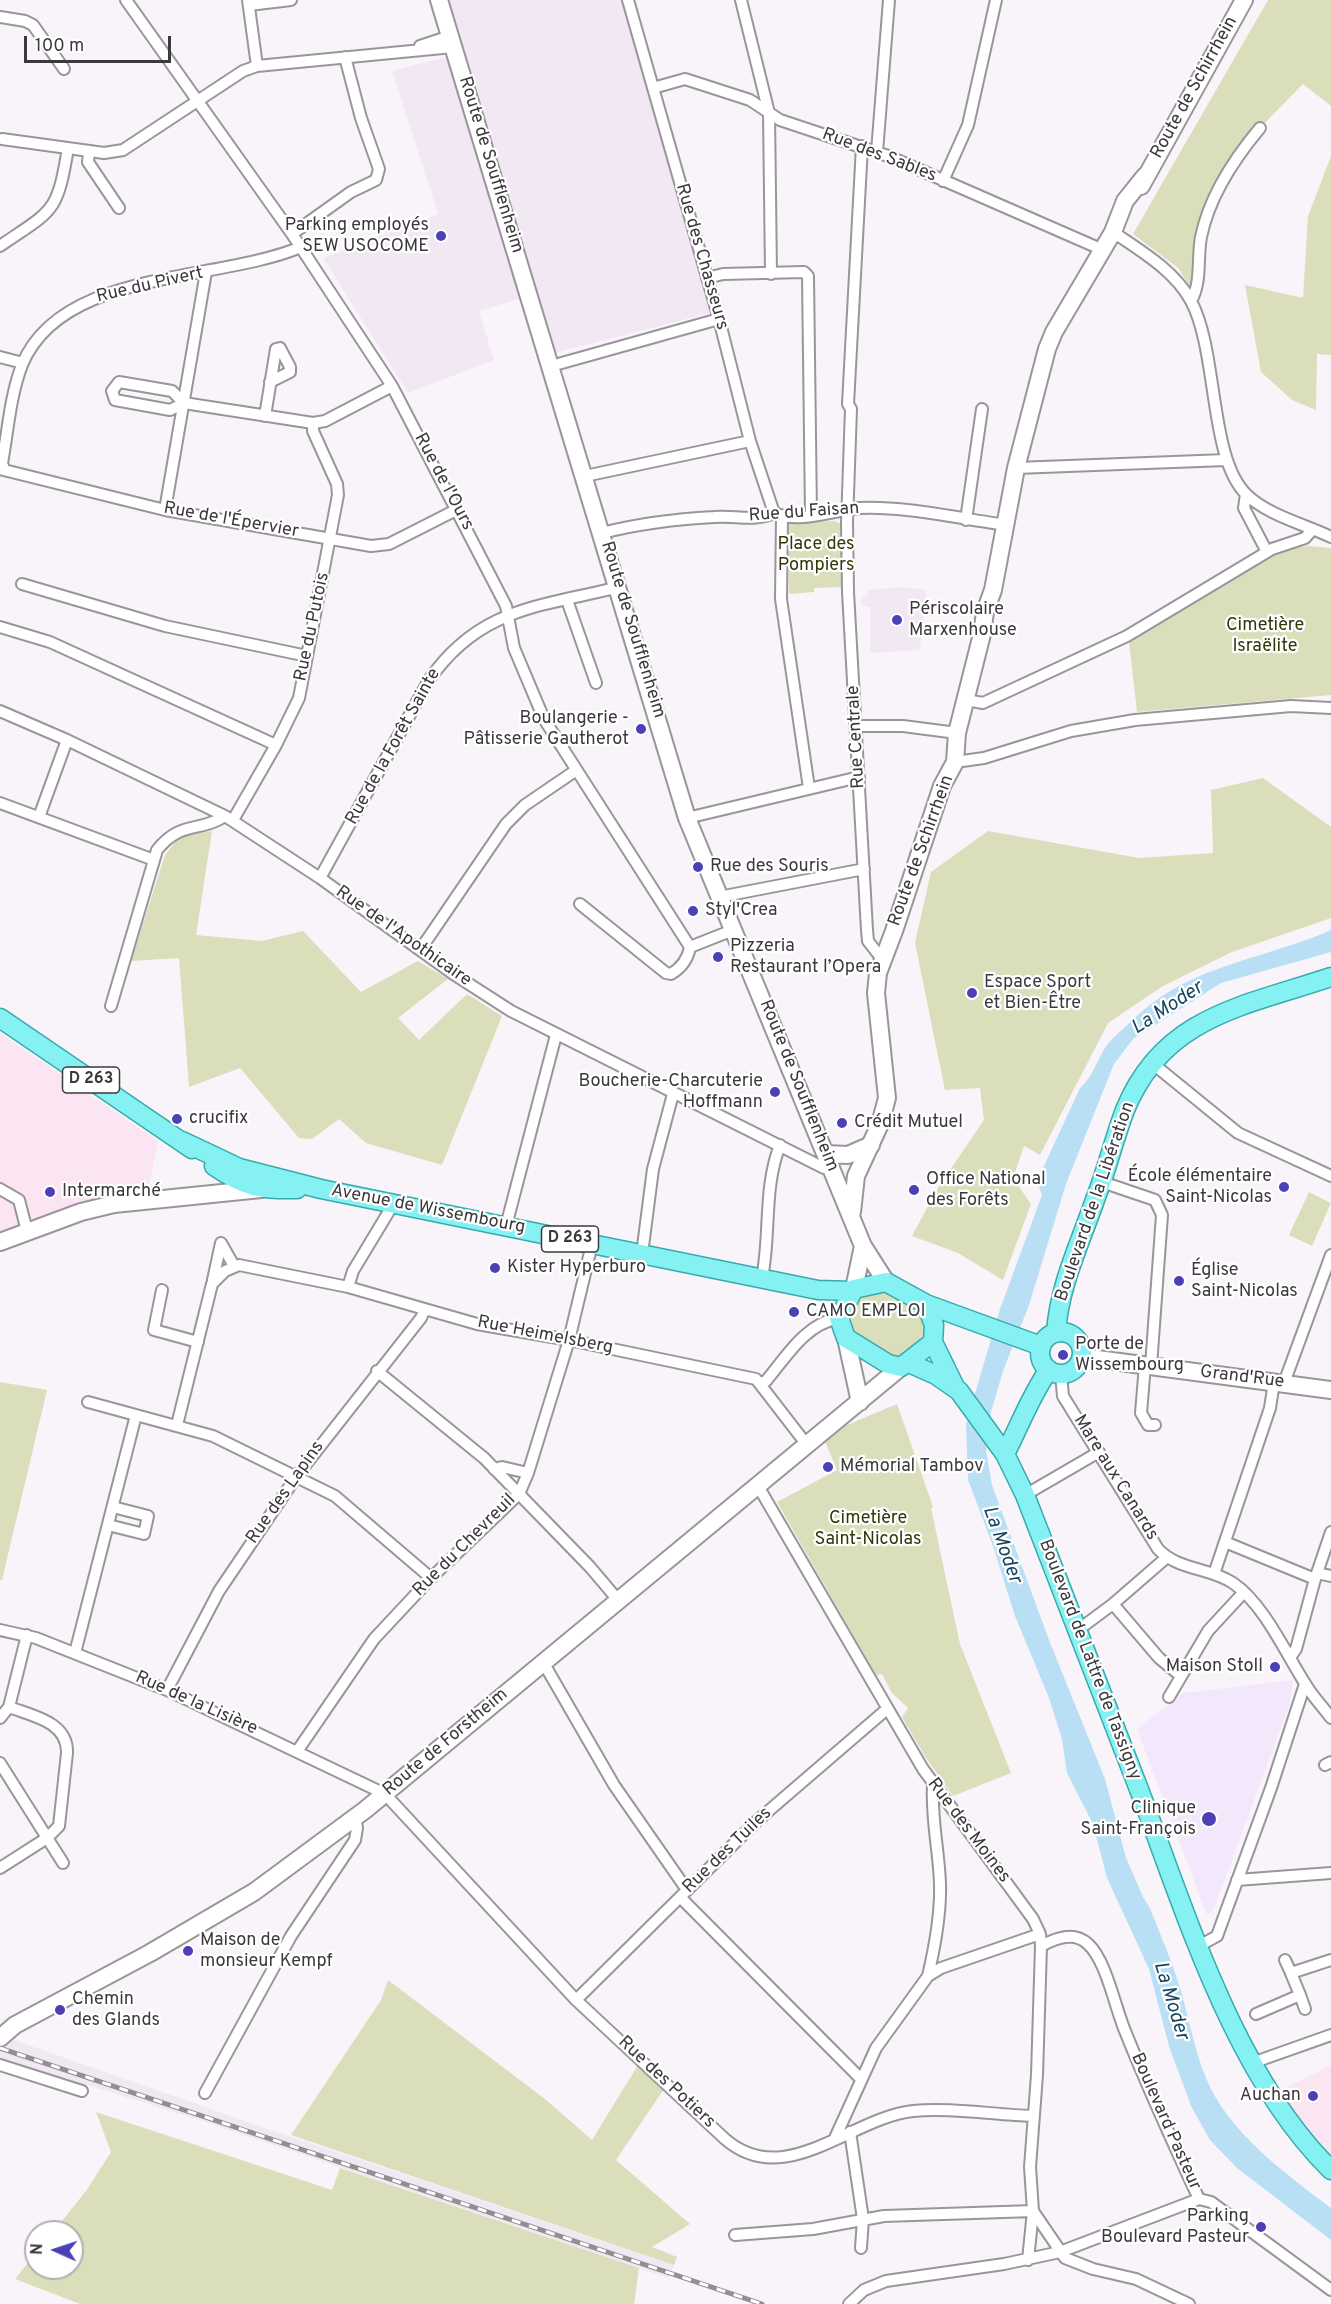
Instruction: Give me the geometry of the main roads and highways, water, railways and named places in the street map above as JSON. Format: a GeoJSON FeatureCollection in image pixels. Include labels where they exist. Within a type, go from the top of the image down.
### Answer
{"type":"FeatureCollection","features":[{"type":"Feature","properties":{"kind":"main road","name":"Boulevard de la Libération"},"geometry":{"type":"LineString","coordinates":[[1056,1332],[1060,1298],[1126,1109],[1152,1063],[1176,1039],[1206,1018],[1331,977]]}},
{"type":"Feature","properties":{"kind":"main road","name":"Avenue de Wissembourg"},"geometry":{"type":"LineString","coordinates":[[0,1018],[227,1172],[261,1189],[321,1189]]}},
{"type":"Feature","properties":{"kind":"main road","name":"Avenue de Wissembourg"},"geometry":{"type":"LineString","coordinates":[[227,1172],[283,1179],[321,1189],[818,1290],[853,1290]]}},
{"type":"Feature","properties":{"kind":"main road"},"geometry":{"type":"LineString","coordinates":[[839,1318],[853,1290],[886,1282],[926,1305],[1041,1346]]}},
{"type":"Feature","properties":{"kind":"main road"},"geometry":{"type":"LineString","coordinates":[[818,1290],[839,1318],[846,1338],[888,1364],[905,1365],[957,1389]]}},
{"type":"Feature","properties":{"kind":"main road"},"geometry":{"type":"LineString","coordinates":[[926,1305],[934,1325],[934,1339],[957,1389]]}},
{"type":"Feature","properties":{"kind":"main road"},"geometry":{"type":"LineString","coordinates":[[905,1365],[934,1339],[970,1320]]}},
{"type":"Feature","properties":{"kind":"main road"},"geometry":{"type":"LineString","coordinates":[[1001,1447],[1019,1428],[1032,1393],[1055,1373],[1075,1370],[1082,1357],[1082,1350],[1076,1338],[1070,1334],[1056,1332],[1049,1335],[1041,1346],[1041,1360],[1055,1373]]}},
{"type":"Feature","properties":{"kind":"main road","name":"Boulevard de Lattre de Tassigny"},"geometry":{"type":"LineString","coordinates":[[957,1389],[1001,1447],[1025,1496],[1199,1946],[1252,2063],[1282,2114],[1331,2170]]}},
{"type":"Feature","properties":{"kind":"water","name":"La Moder"},"geometry":{"type":"Polygon","coordinates":[[[1331,930],[1331,952],[1221,983],[1133,1039],[1114,1064],[1066,1184],[1029,1305],[1003,1371],[991,1412],[986,1451],[992,1485],[1049,1640],[1105,1779],[1126,1858],[1150,1908],[1172,1966],[1209,2085],[1226,2114],[1253,2144],[1331,2208],[1331,2240],[1237,2168],[1210,2140],[1191,2106],[1169,2046],[1149,1969],[1107,1878],[1093,1824],[1067,1773],[1062,1739],[1049,1698],[1015,1616],[993,1546],[968,1480],[966,1424],[1000,1309],[1042,1195],[1037,1181],[1080,1088],[1088,1079],[1107,1045],[1160,997],[1183,984],[1231,964],[1331,930]]]}},
{"type":"Feature","properties":{"kind":"railway"},"geometry":{"type":"LineString","coordinates":[[0,2048],[762,2304]]}},
{"type":"Feature","properties":{"kind":"place","name":"Parking employés SEW USOCOME"},"geometry":{"type":"Point","coordinates":[441,236]}},
{"type":"Feature","properties":{"kind":"place","name":"Périscolaire Marxenhouse"},"geometry":{"type":"Point","coordinates":[897,620]}},
{"type":"Feature","properties":{"kind":"place","name":"Boulangerie - Pâtisserie Gautherot"},"geometry":{"type":"Point","coordinates":[641,729]}},
{"type":"Feature","properties":{"kind":"place","name":"Rue des Souris"},"geometry":{"type":"Point","coordinates":[698,867]}},
{"type":"Feature","properties":{"kind":"place","name":"Styl'Crea"},"geometry":{"type":"Point","coordinates":[693,911]}},
{"type":"Feature","properties":{"kind":"place","name":"Pizzeria Restaurant l’Opera"},"geometry":{"type":"Point","coordinates":[718,957]}},
{"type":"Feature","properties":{"kind":"place","name":"Espace Sport et Bien-Être"},"geometry":{"type":"Point","coordinates":[972,993]}},
{"type":"Feature","properties":{"kind":"place","name":"Boucherie-Charcuterie Hoffmann"},"geometry":{"type":"Point","coordinates":[775,1092]}},
{"type":"Feature","properties":{"kind":"place","name":"crucifix"},"geometry":{"type":"Point","coordinates":[177,1119]}},
{"type":"Feature","properties":{"kind":"place","name":"Crédit Mutuel"},"geometry":{"type":"Point","coordinates":[842,1123]}},
{"type":"Feature","properties":{"kind":"place","name":"École élémentaire Saint-Nicolas"},"geometry":{"type":"Point","coordinates":[1284,1187]}},
{"type":"Feature","properties":{"kind":"place","name":"Office National des Forêts"},"geometry":{"type":"Point","coordinates":[914,1190]}},
{"type":"Feature","properties":{"kind":"place","name":"Intermarché"},"geometry":{"type":"Point","coordinates":[50,1192]}},
{"type":"Feature","properties":{"kind":"place","name":"Kister Hyperburo"},"geometry":{"type":"Point","coordinates":[495,1268]}},
{"type":"Feature","properties":{"kind":"place","name":"Église Saint-Nicolas"},"geometry":{"type":"Point","coordinates":[1179,1281]}},
{"type":"Feature","properties":{"kind":"place","name":"CAMO EMPLOI"},"geometry":{"type":"Point","coordinates":[794,1312]}},
{"type":"Feature","properties":{"kind":"place","name":"Porte de Wissembourg"},"geometry":{"type":"Point","coordinates":[1063,1355]}},
{"type":"Feature","properties":{"kind":"place","name":"Mémorial Tambov"},"geometry":{"type":"Point","coordinates":[828,1467]}},
{"type":"Feature","properties":{"kind":"place","name":"Maison Stoll"},"geometry":{"type":"Point","coordinates":[1275,1667]}},
{"type":"Feature","properties":{"kind":"place","name":"Clinique Saint-François"},"geometry":{"type":"Point","coordinates":[1209,1819]}},
{"type":"Feature","properties":{"kind":"place","name":"Maison de monsieur Kempf"},"geometry":{"type":"Point","coordinates":[188,1951]}},
{"type":"Feature","properties":{"kind":"place","name":"Chemin des Glands"},"geometry":{"type":"Point","coordinates":[60,2010]}},
{"type":"Feature","properties":{"kind":"place","name":"Auchan"},"geometry":{"type":"Point","coordinates":[1313,2096]}},
{"type":"Feature","properties":{"kind":"place","name":"Parking Boulevard Pasteur"},"geometry":{"type":"Point","coordinates":[1261,2227]}},
{"type":"Feature","properties":{"kind":"park label","name":"Place des Pompiers"},"geometry":{"type":"Point","coordinates":[816,555]}},
{"type":"Feature","properties":{"kind":"park label","name":"Cimetière Israëlite"},"geometry":{"type":"Point","coordinates":[1265,636]}},
{"type":"Feature","properties":{"kind":"park label","name":"Cimetière Saint-Nicolas"},"geometry":{"type":"Point","coordinates":[868,1529]}}]}
